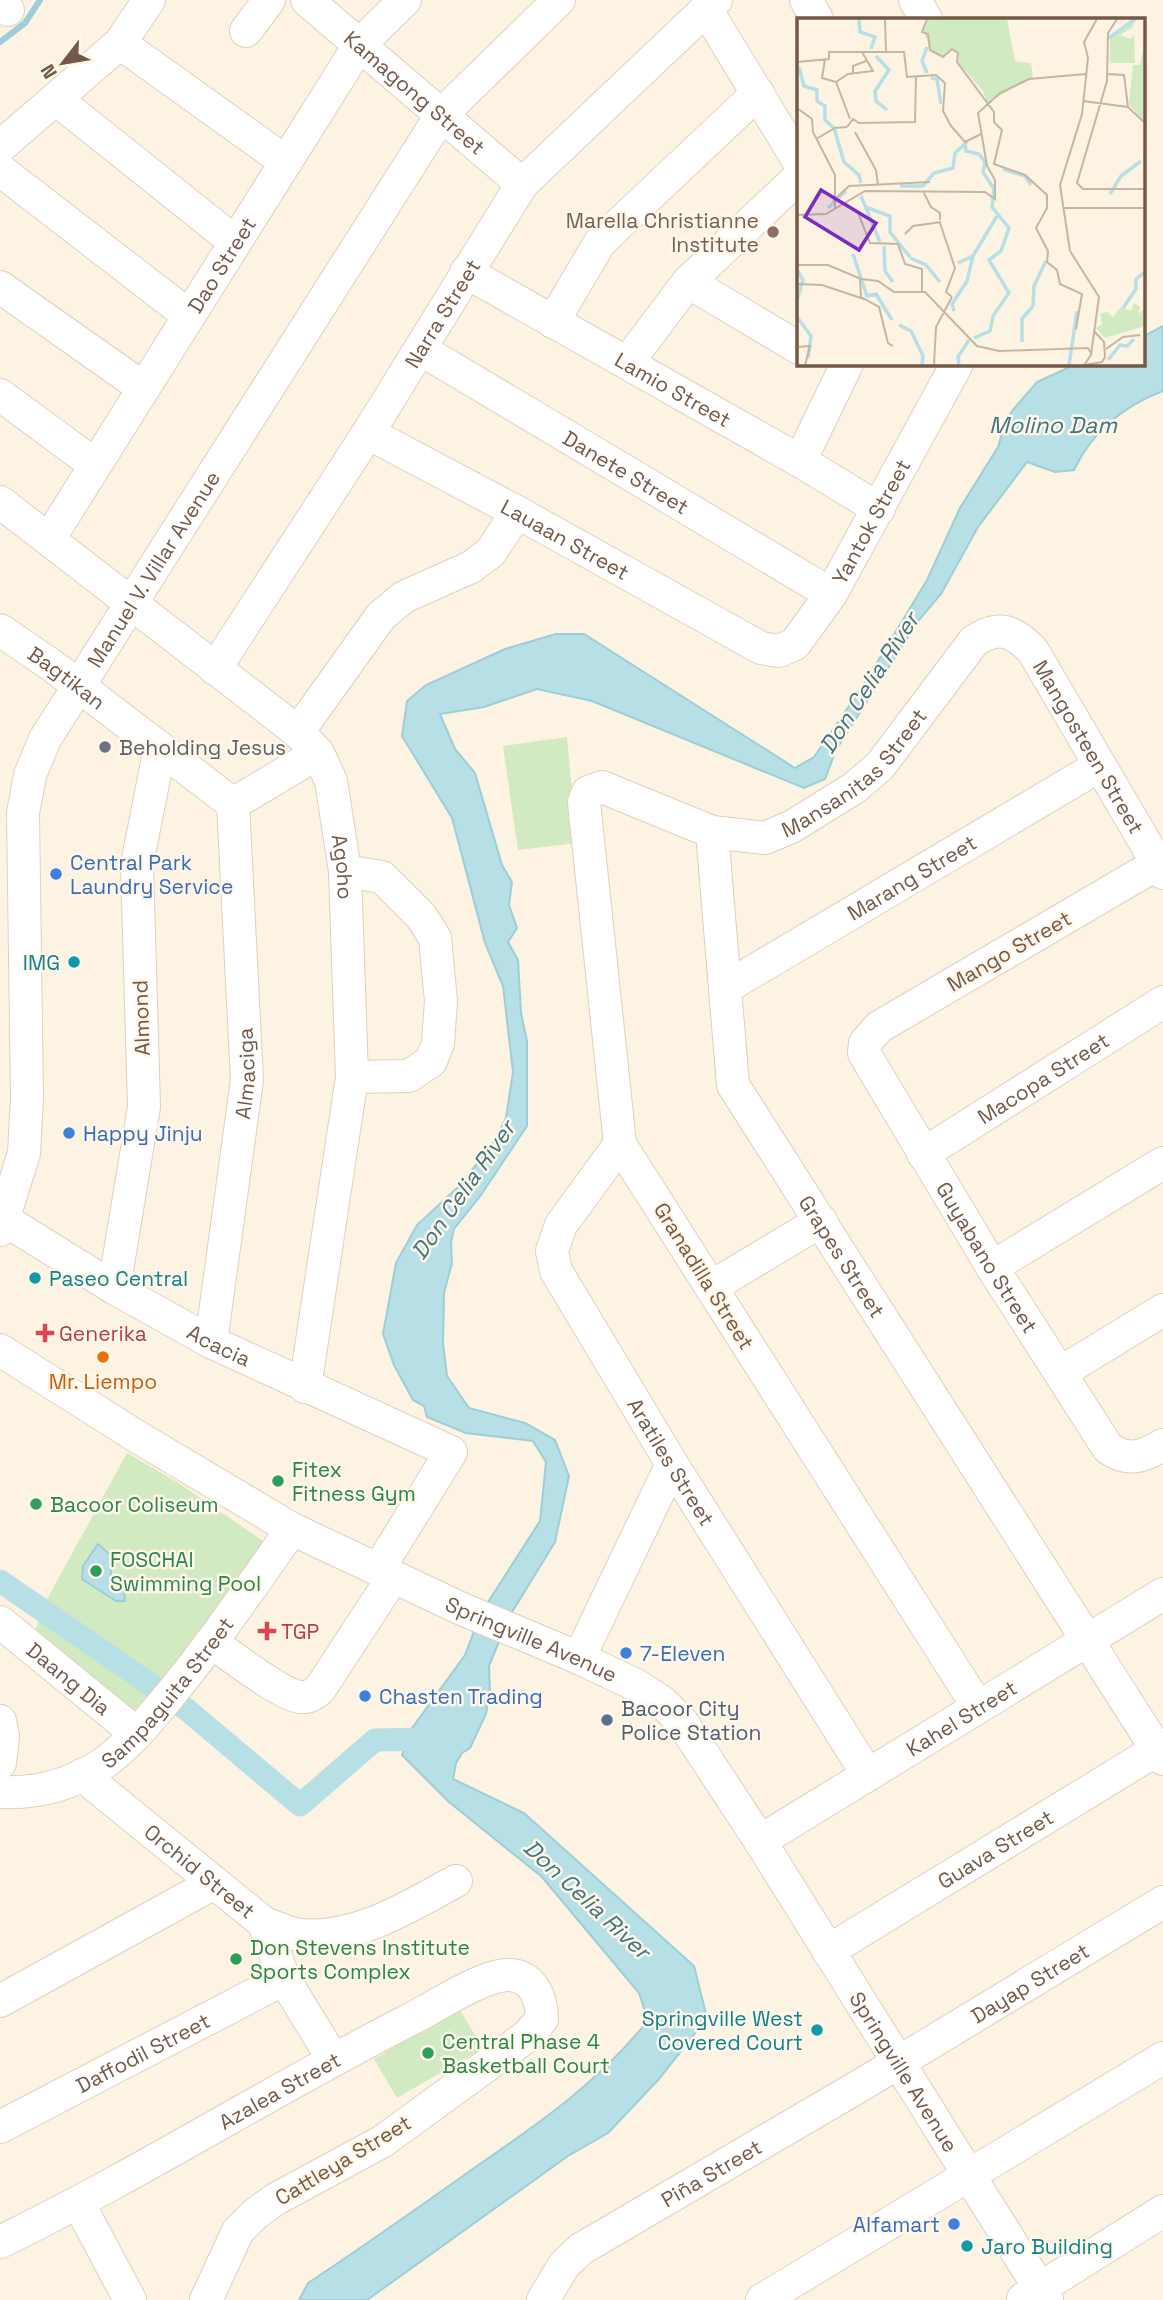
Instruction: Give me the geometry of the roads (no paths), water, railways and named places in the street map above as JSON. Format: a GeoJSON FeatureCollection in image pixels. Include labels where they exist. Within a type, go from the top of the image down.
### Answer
{"type":"FeatureCollection","features":[{"type":"Feature","properties":{"kind":"street"},"geometry":{"type":"LineString","coordinates":[[0,147],[120,43],[149,0]]}},
{"type":"Feature","properties":{"kind":"street"},"geometry":{"type":"LineString","coordinates":[[247,31],[268,0]]}},
{"type":"Feature","properties":{"kind":"street","name":"Kamagong Street"},"geometry":{"type":"LineString","coordinates":[[307,0],[522,184]]}},
{"type":"Feature","properties":{"kind":"street","name":"Dao Street"},"geometry":{"type":"LineString","coordinates":[[49,539],[142,387],[360,44],[405,0]]}},
{"type":"Feature","properties":{"kind":"street","name":"Manuel V. Villar Avenue"},"geometry":{"type":"LineString","coordinates":[[2,1222],[24,1153],[27,1098],[23,813],[30,775],[45,739],[442,114],[559,0]]}},
{"type":"Feature","properties":{"kind":"street"},"geometry":{"type":"LineString","coordinates":[[806,0],[816,18]]}},
{"type":"Feature","properties":{"kind":"street"},"geometry":{"type":"LineString","coordinates":[[915,0],[925,18]]}},
{"type":"Feature","properties":{"kind":"street"},"geometry":{"type":"LineString","coordinates":[[711,4],[758,93],[797,159]]}},
{"type":"Feature","properties":{"kind":"street","name":"Narra Street"},"geometry":{"type":"LineString","coordinates":[[215,669],[368,433],[522,184],[711,4]]}},
{"type":"Feature","properties":{"kind":"street"},"geometry":{"type":"LineString","coordinates":[[120,43],[286,162]]}},
{"type":"Feature","properties":{"kind":"street"},"geometry":{"type":"LineString","coordinates":[[553,322],[600,242],[758,93]]}},
{"type":"Feature","properties":{"kind":"street"},"geometry":{"type":"LineString","coordinates":[[57,100],[235,242]]}},
{"type":"Feature","properties":{"kind":"street"},"geometry":{"type":"LineString","coordinates":[[0,170],[188,315]]}},
{"type":"Feature","properties":{"kind":"street"},"geometry":{"type":"LineString","coordinates":[[627,363],[688,282],[797,179]]}},
{"type":"Feature","properties":{"kind":"street","name":"Lamio Street"},"geometry":{"type":"LineString","coordinates":[[466,272],[800,461],[879,509]]}},
{"type":"Feature","properties":{"kind":"street"},"geometry":{"type":"LineString","coordinates":[[688,282],[797,347]]}},
{"type":"Feature","properties":{"kind":"street"},"geometry":{"type":"LineString","coordinates":[[0,287],[142,387]]}},
{"type":"Feature","properties":{"kind":"street","name":"Danete Street"},"geometry":{"type":"LineString","coordinates":[[419,349],[831,594]]}},
{"type":"Feature","properties":{"kind":"street","name":"Yantok Street"},"geometry":{"type":"LineString","coordinates":[[761,648],[779,651],[795,644],[831,594],[956,366]]}},
{"type":"Feature","properties":{"kind":"street"},"geometry":{"type":"LineString","coordinates":[[800,461],[838,367]]}},
{"type":"Feature","properties":{"kind":"street"},"geometry":{"type":"LineString","coordinates":[[0,395],[94,464]]}},
{"type":"Feature","properties":{"kind":"street","name":"Lauaan Street"},"geometry":{"type":"LineString","coordinates":[[368,433],[517,512],[761,648]]}},
{"type":"Feature","properties":{"kind":"street","name":"Agoho"},"geometry":{"type":"LineString","coordinates":[[0,502],[308,743],[331,780],[345,871],[352,1077],[305,1387]]}},
{"type":"Feature","properties":{"kind":"street"},"geometry":{"type":"LineString","coordinates":[[233,804],[308,743],[382,616],[404,597],[471,567],[491,552],[517,512]]}},
{"type":"Feature","properties":{"kind":"street","name":"Mangosteen Street"},"geometry":{"type":"LineString","coordinates":[[1004,629],[1019,636],[1033,651],[1160,868]]}},
{"type":"Feature","properties":{"kind":"street","name":"Mansanitas Street"},"geometry":{"type":"LineString","coordinates":[[588,792],[602,787],[712,832],[765,838],[793,827],[854,788],[880,766],[974,641],[987,632],[1004,629]]}},
{"type":"Feature","properties":{"kind":"street","name":"Bagtikan"},"geometry":{"type":"LineString","coordinates":[[0,630],[233,804]]}},
{"type":"Feature","properties":{"kind":"street","name":"Almond"},"geometry":{"type":"LineString","coordinates":[[114,1288],[144,1107],[137,864],[160,748]]}},
{"type":"Feature","properties":{"kind":"street","name":"Marang Street"},"geometry":{"type":"LineString","coordinates":[[726,988],[1100,766]]}},
{"type":"Feature","properties":{"kind":"street","name":"Granadilla Street"},"geometry":{"type":"LineString","coordinates":[[588,792],[584,815],[620,1144],[978,1707]]}},
{"type":"Feature","properties":{"kind":"street","name":"Almaciga"},"geometry":{"type":"LineString","coordinates":[[211,1342],[247,1080],[233,804]]}},
{"type":"Feature","properties":{"kind":"street","name":"Grapes Street"},"geometry":{"type":"LineString","coordinates":[[712,832],[733,1085],[1161,1751]]}},
{"type":"Feature","properties":{"kind":"street","name":"Mango Street"},"geometry":{"type":"LineString","coordinates":[[864,1043],[879,1027],[1160,868]]}},
{"type":"Feature","properties":{"kind":"street"},"geometry":{"type":"LineString","coordinates":[[345,871],[382,877],[421,916],[435,938],[441,1001],[438,1043],[430,1061],[409,1076],[352,1077]]}},
{"type":"Feature","properties":{"kind":"street","name":"Macopa Street"},"geometry":{"type":"LineString","coordinates":[[923,1154],[1163,1002]]}},
{"type":"Feature","properties":{"kind":"street","name":"Guyabano Street"},"geometry":{"type":"LineString","coordinates":[[864,1043],[867,1063],[992,1267],[1108,1448],[1128,1458],[1148,1454],[1163,1445]]}},
{"type":"Feature","properties":{"kind":"street","name":"Aratiles Street"},"geometry":{"type":"LineString","coordinates":[[620,1144],[561,1225],[552,1251],[556,1270],[672,1464],[868,1775]]}},
{"type":"Feature","properties":{"kind":"street"},"geometry":{"type":"LineString","coordinates":[[992,1267],[1163,1163]]}},
{"type":"Feature","properties":{"kind":"street"},"geometry":{"type":"LineString","coordinates":[[711,1287],[821,1221]]}},
{"type":"Feature","properties":{"kind":"street","name":"Acacia"},"geometry":{"type":"LineString","coordinates":[[2,1222],[211,1342],[451,1452],[386,1573]]}},
{"type":"Feature","properties":{"kind":"street"},"geometry":{"type":"LineString","coordinates":[[1060,1373],[1163,1310]]}},
{"type":"Feature","properties":{"kind":"street","name":"Springville Avenue"},"geometry":{"type":"LineString","coordinates":[[0,1350],[136,1436],[292,1529],[462,1609],[579,1658],[636,1685],[662,1702],[682,1722],[760,1841],[968,2174],[1036,2296]]}},
{"type":"Feature","properties":{"kind":"street"},"geometry":{"type":"LineString","coordinates":[[579,1658],[672,1464]]}},
{"type":"Feature","properties":{"kind":"street","name":"Sampaguita Street"},"geometry":{"type":"LineString","coordinates":[[0,1792],[25,1793],[57,1786],[102,1764],[137,1734],[211,1642],[292,1529]]}},
{"type":"Feature","properties":{"kind":"street"},"geometry":{"type":"LineString","coordinates":[[211,1642],[283,1690],[303,1698],[312,1695],[320,1689],[386,1573]]}},
{"type":"Feature","properties":{"kind":"street","name":"Kahel Street"},"geometry":{"type":"LineString","coordinates":[[760,1841],[1163,1594]]}},
{"type":"Feature","properties":{"kind":"street","name":"Daang Dia"},"geometry":{"type":"LineString","coordinates":[[0,1622],[137,1734]]}},
{"type":"Feature","properties":{"kind":"street"},"geometry":{"type":"LineString","coordinates":[[0,1721],[3,1737],[0,1763]]}},
{"type":"Feature","properties":{"kind":"street","name":"Guava Street"},"geometry":{"type":"LineString","coordinates":[[828,1951],[1161,1751]]}},
{"type":"Feature","properties":{"kind":"street","name":"Orchid Street"},"geometry":{"type":"LineString","coordinates":[[82,1775],[264,1923],[284,1979],[333,2059]]}},
{"type":"Feature","properties":{"kind":"street"},"geometry":{"type":"LineString","coordinates":[[264,1923],[297,1934],[335,1936],[394,1915],[456,1881]]}},
{"type":"Feature","properties":{"kind":"street"},"geometry":{"type":"LineString","coordinates":[[0,2001],[214,1883]]}},
{"type":"Feature","properties":{"kind":"street","name":"Dayap Street"},"geometry":{"type":"LineString","coordinates":[[897,2063],[1163,1902]]}},
{"type":"Feature","properties":{"kind":"street","name":"Azalea Street"},"geometry":{"type":"LineString","coordinates":[[0,2242],[79,2204],[333,2059],[480,1984],[506,1975],[521,1978],[533,1986],[542,2003],[542,2018]]}},
{"type":"Feature","properties":{"kind":"street","name":"Daffodil Street"},"geometry":{"type":"LineString","coordinates":[[0,2127],[284,1979]]}},
{"type":"Feature","properties":{"kind":"street","name":"Cattleya Street"},"geometry":{"type":"LineString","coordinates":[[206,2300],[239,2231],[255,2214],[276,2199],[383,2141],[527,2036],[542,2018]]}},
{"type":"Feature","properties":{"kind":"street"},"geometry":{"type":"LineString","coordinates":[[761,2300],[1163,2058]]}},
{"type":"Feature","properties":{"kind":"street","name":"Piña Street"},"geometry":{"type":"LineString","coordinates":[[543,2300],[564,2265],[581,2249],[897,2063]]}},
{"type":"Feature","properties":{"kind":"street"},"geometry":{"type":"LineString","coordinates":[[79,2204],[130,2300]]}},
{"type":"Feature","properties":{"kind":"street"},"geometry":{"type":"LineString","coordinates":[[1036,2296],[1163,2211]]}},
{"type":"Feature","properties":{"kind":"water","name":"Molino Dam"},"geometry":{"type":"Polygon","coordinates":[[[1163,326],[1163,391],[1135,404],[1111,422],[1090,444],[1074,470],[1055,472],[1027,462],[978,527],[941,594],[919,620],[836,750],[825,779],[804,788],[592,701],[537,689],[484,707],[440,714],[455,749],[475,773],[502,865],[512,882],[509,905],[517,928],[508,942],[518,960],[521,1013],[527,1041],[527,1126],[481,1195],[454,1229],[451,1242],[452,1263],[444,1293],[443,1343],[447,1376],[469,1408],[525,1423],[555,1440],[569,1476],[555,1542],[509,1617],[489,1666],[490,1691],[486,1714],[470,1748],[462,1753],[456,1763],[453,1779],[524,1813],[694,1966],[707,2018],[659,2079],[608,2133],[568,2156],[367,2300],[299,2300],[308,2283],[565,2102],[609,2064],[648,2020],[639,1993],[542,1877],[449,1802],[402,1755],[410,1731],[465,1655],[481,1613],[540,1521],[546,1462],[533,1441],[466,1433],[427,1417],[424,1406],[413,1400],[394,1365],[383,1334],[396,1263],[417,1225],[457,1188],[491,1147],[506,1118],[513,1072],[503,986],[485,943],[452,818],[402,736],[407,701],[426,685],[505,649],[556,634],[584,634],[795,768],[814,757],[864,684],[927,580],[960,508],[998,447],[1005,423],[1012,411],[1037,382],[1072,366],[1146,366],[1146,335],[1163,326]]]}},
{"type":"Feature","properties":{"kind":"water","name":"FOSCHAI Swimming Pool"},"geometry":{"type":"Polygon","coordinates":[[[98,1544],[110,1555],[111,1577],[124,1589],[125,1601],[116,1601],[82,1579],[83,1566],[98,1544]]]}},
{"type":"Feature","properties":{"kind":"waterway"},"geometry":{"type":"LineString","coordinates":[[0,42],[25,23],[40,0]]}},
{"type":"Feature","properties":{"kind":"waterway"},"geometry":{"type":"LineString","coordinates":[[0,1581],[186,1709],[300,1805],[375,1740],[429,1739]]}},
{"type":"Feature","properties":{"kind":"place","name":"Marella Christianne Institute"},"geometry":{"type":"Point","coordinates":[773,232]}},
{"type":"Feature","properties":{"kind":"place","name":"Beholding Jesus"},"geometry":{"type":"Point","coordinates":[105,747]}},
{"type":"Feature","properties":{"kind":"place","name":"Central Park Laundry Service"},"geometry":{"type":"Point","coordinates":[56,874]}},
{"type":"Feature","properties":{"kind":"place","name":"IMG"},"geometry":{"type":"Point","coordinates":[74,962]}},
{"type":"Feature","properties":{"kind":"place","name":"Happy Jinju"},"geometry":{"type":"Point","coordinates":[69,1133]}},
{"type":"Feature","properties":{"kind":"place","name":"Paseo Central"},"geometry":{"type":"Point","coordinates":[35,1278]}},
{"type":"Feature","properties":{"kind":"place","name":"Generika"},"geometry":{"type":"Point","coordinates":[45,1333]}},
{"type":"Feature","properties":{"kind":"place","name":"Mr. Liempo"},"geometry":{"type":"Point","coordinates":[103,1357]}},
{"type":"Feature","properties":{"kind":"place","name":"Fitex Fitness Gym"},"geometry":{"type":"Point","coordinates":[278,1481]}},
{"type":"Feature","properties":{"kind":"place","name":"Bacoor Coliseum"},"geometry":{"type":"Point","coordinates":[36,1504]}},
{"type":"Feature","properties":{"kind":"place","name":"FOSCHAI Swimming Pool"},"geometry":{"type":"Point","coordinates":[96,1571]}},
{"type":"Feature","properties":{"kind":"place","name":"TGP"},"geometry":{"type":"Point","coordinates":[267,1631]}},
{"type":"Feature","properties":{"kind":"place","name":"7-Eleven"},"geometry":{"type":"Point","coordinates":[626,1653]}},
{"type":"Feature","properties":{"kind":"place","name":"Chasten Trading"},"geometry":{"type":"Point","coordinates":[365,1696]}},
{"type":"Feature","properties":{"kind":"place","name":"Bacoor City Police Station"},"geometry":{"type":"Point","coordinates":[607,1720]}},
{"type":"Feature","properties":{"kind":"place","name":"Don Stevens Institute Sports Complex"},"geometry":{"type":"Point","coordinates":[236,1959]}},
{"type":"Feature","properties":{"kind":"place","name":"Springville West Covered Court"},"geometry":{"type":"Point","coordinates":[817,2030]}},
{"type":"Feature","properties":{"kind":"place","name":"Central Phase 4 Basketball Court"},"geometry":{"type":"Point","coordinates":[428,2053]}},
{"type":"Feature","properties":{"kind":"place","name":"Alfamart"},"geometry":{"type":"Point","coordinates":[954,2224]}},
{"type":"Feature","properties":{"kind":"place","name":"Jaro Building"},"geometry":{"type":"Point","coordinates":[967,2246]}},
{"type":"Feature","properties":{"kind":"water label","name":"Don Celia River"},"geometry":{"type":"Point","coordinates":[869,683]}},
{"type":"Feature","properties":{"kind":"water label","name":"Don Celia River"},"geometry":{"type":"Point","coordinates":[463,1190]}},
{"type":"Feature","properties":{"kind":"water label","name":"Don Celia River"},"geometry":{"type":"Point","coordinates":[587,1899]}}]}
